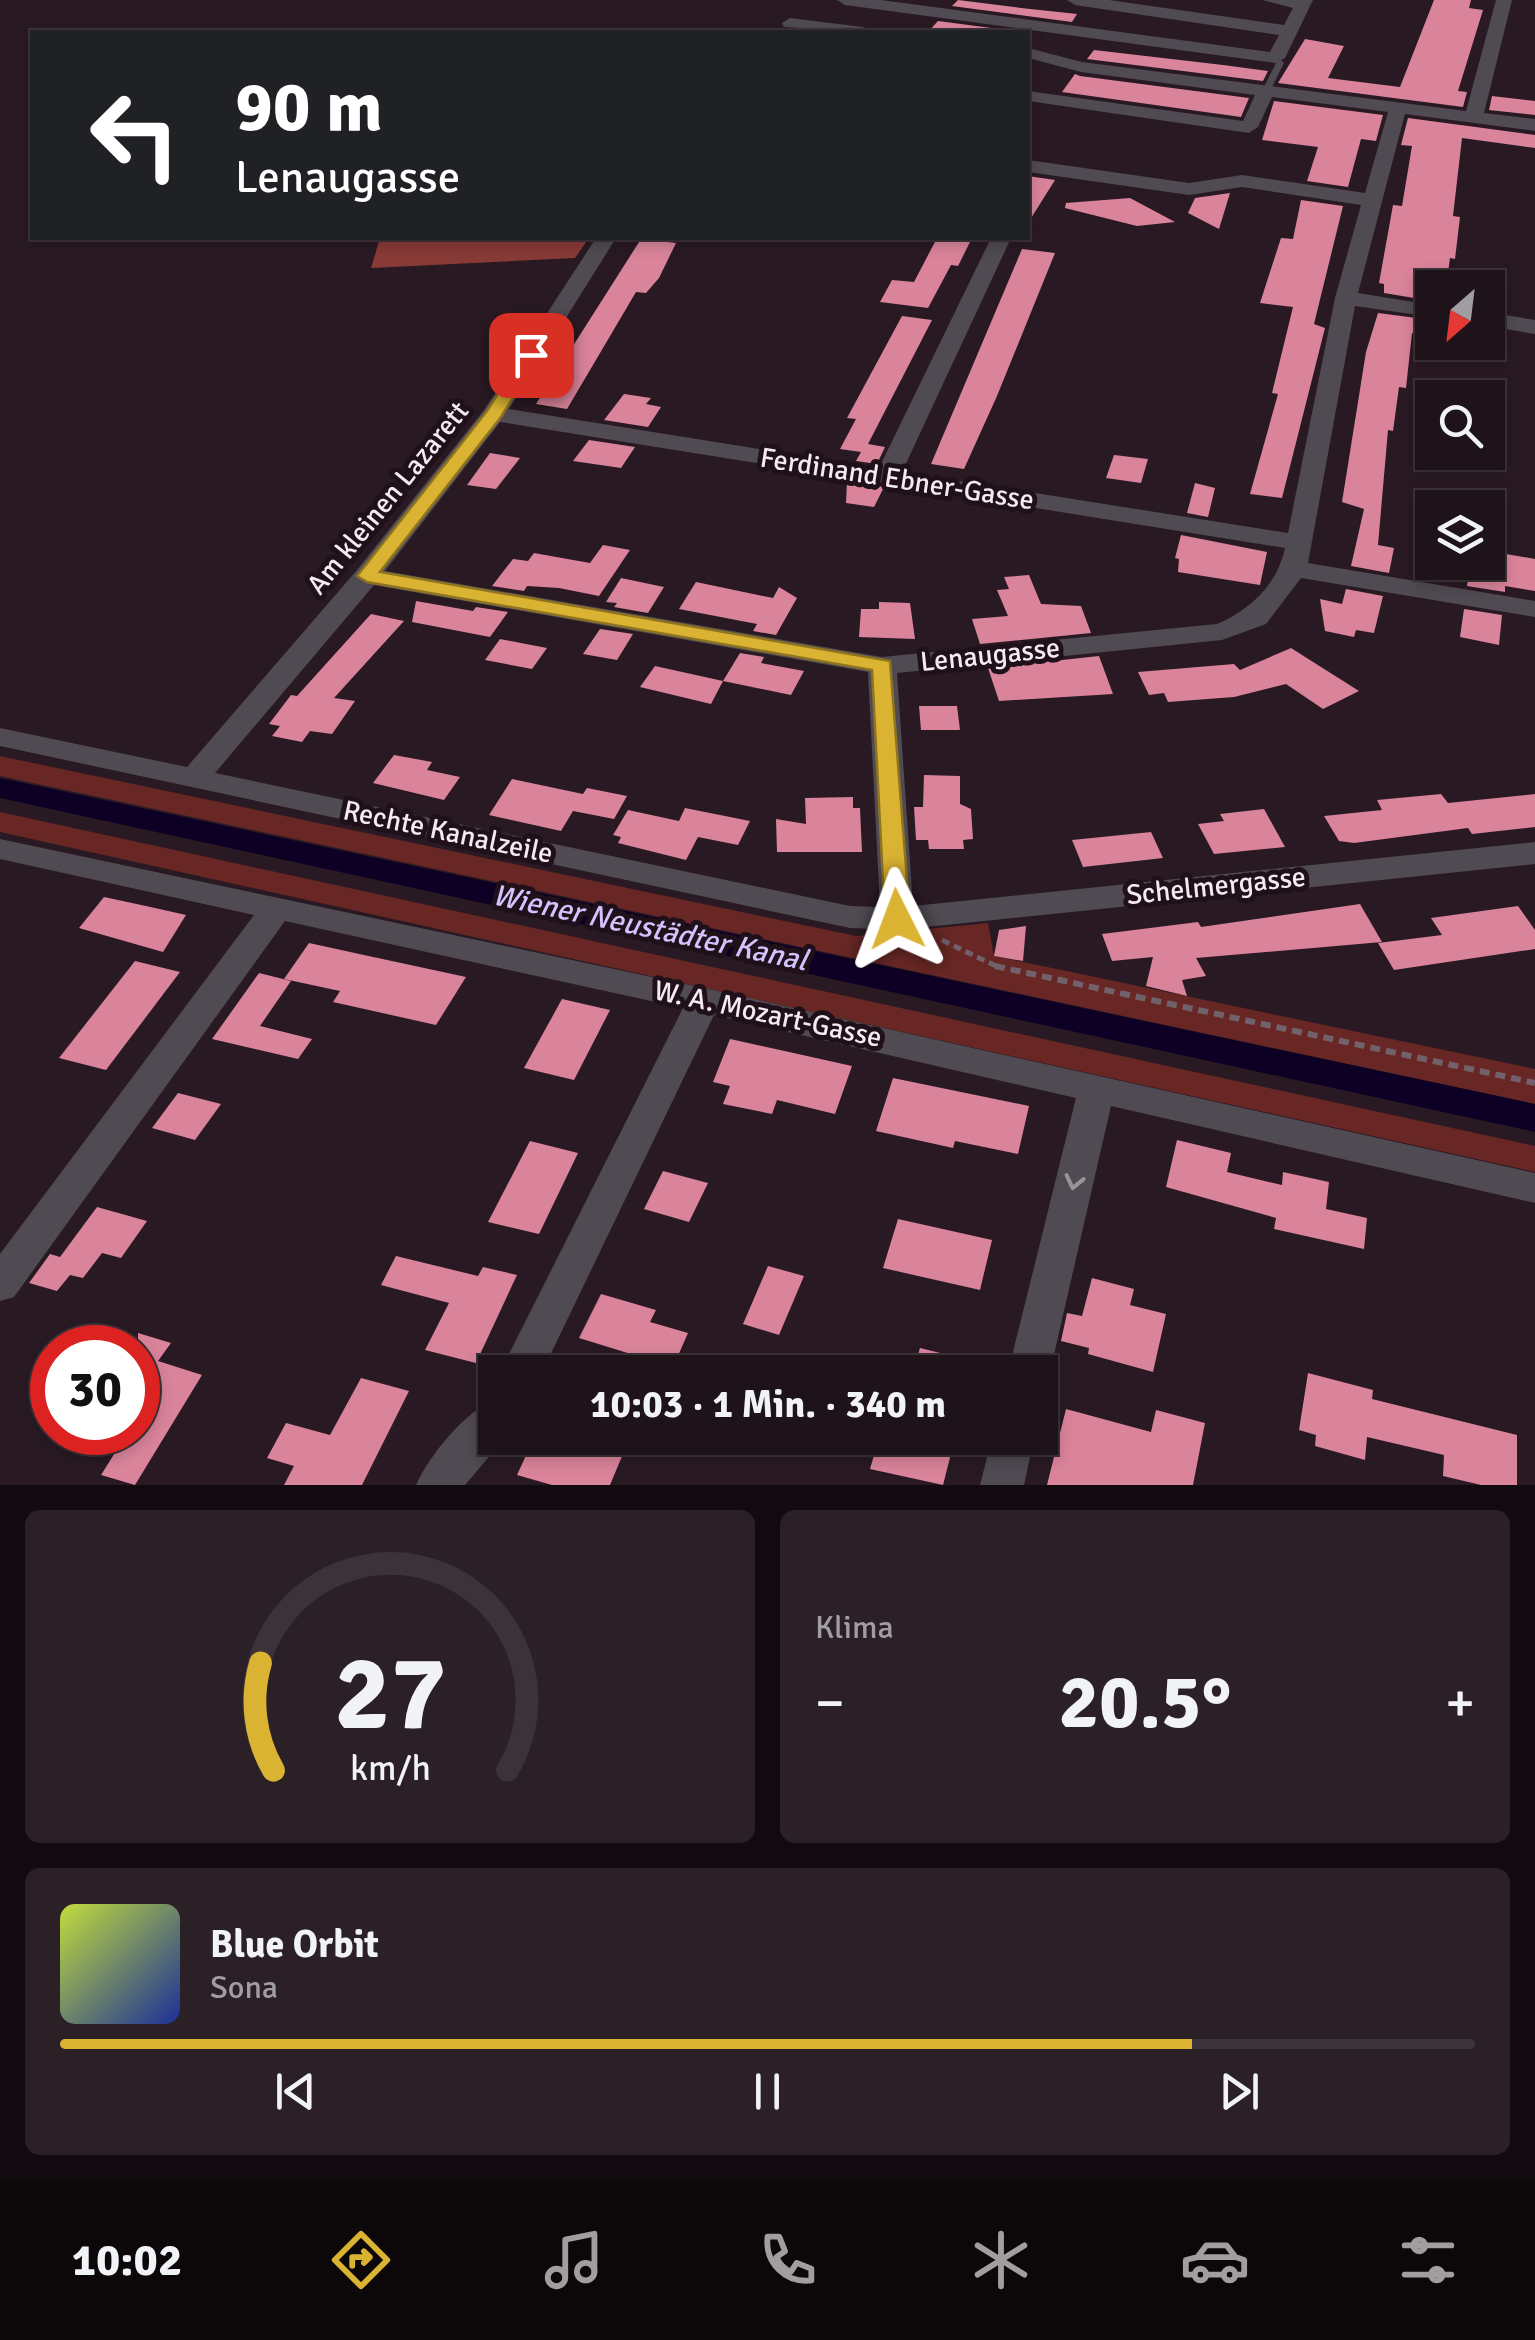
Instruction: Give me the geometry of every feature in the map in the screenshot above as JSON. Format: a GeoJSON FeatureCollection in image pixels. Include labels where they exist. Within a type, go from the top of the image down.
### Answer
{"type":"FeatureCollection","features":[{"type":"Feature","properties":{"kind":"street"},"geometry":{"type":"LineString","coordinates":[[787,28],[813,0]]}},
{"type":"Feature","properties":{"kind":"street"},"geometry":{"type":"LineString","coordinates":[[845,0],[1276,58],[1304,2],[1270,0]]}},
{"type":"Feature","properties":{"kind":"street"},"geometry":{"type":"LineString","coordinates":[[1075,0],[1289,31]]}},
{"type":"Feature","properties":{"kind":"street"},"geometry":{"type":"LineString","coordinates":[[1474,117],[1504,0]]}},
{"type":"Feature","properties":{"kind":"street"},"geometry":{"type":"LineString","coordinates":[[787,28],[824,30]]}},
{"type":"Feature","properties":{"kind":"street"},"geometry":{"type":"LineString","coordinates":[[1030,54],[1081,67],[1535,125]]}},
{"type":"Feature","properties":{"kind":"street"},"geometry":{"type":"LineString","coordinates":[[1030,83],[1081,67]]}},
{"type":"Feature","properties":{"kind":"street"},"geometry":{"type":"LineString","coordinates":[[1030,96],[1249,128],[1266,91]]}},
{"type":"Feature","properties":{"kind":"street"},"geometry":{"type":"LineString","coordinates":[[1298,556],[1346,298],[1398,108]]}},
{"type":"Feature","properties":{"kind":"street"},"geometry":{"type":"LineString","coordinates":[[1030,166],[1189,188],[1242,182],[1370,200]]}},
{"type":"Feature","properties":{"kind":"street","name":"Am kleinen Lazarett"},"geometry":{"type":"LineString","coordinates":[[194,778],[367,576],[494,414],[605,240]]}},
{"type":"Feature","properties":{"kind":"street"},"geometry":{"type":"LineString","coordinates":[[887,478],[1000,240]]}},
{"type":"Feature","properties":{"kind":"street"},"geometry":{"type":"LineString","coordinates":[[1346,298],[1415,308]]}},
{"type":"Feature","properties":{"kind":"street"},"geometry":{"type":"LineString","coordinates":[[1505,322],[1535,326]]}},
{"type":"Feature","properties":{"kind":"street","name":"Ferdinand Ebner-Gasse"},"geometry":{"type":"LineString","coordinates":[[494,414],[887,478],[1298,556],[1535,609]]}},
{"type":"Feature","properties":{"kind":"street","name":"Lenaugasse"},"geometry":{"type":"LineString","coordinates":[[367,576],[882,666],[1222,632],[1256,618],[1298,556]]}},
{"type":"Feature","properties":{"kind":"street"},"geometry":{"type":"LineString","coordinates":[[882,666],[897,919]]}},
{"type":"Feature","properties":{"kind":"street","name":"Rechte Kanalzeile"},"geometry":{"type":"LineString","coordinates":[[0,737],[850,916],[897,919]]}},
{"type":"Feature","properties":{"kind":"street","name":"W. A. Mozart-Gasse"},"geometry":{"type":"LineString","coordinates":[[0,849],[704,1000],[1535,1188]]}},
{"type":"Feature","properties":{"kind":"street","name":"Schelmergasse"},"geometry":{"type":"LineString","coordinates":[[897,919],[1535,853]]}},
{"type":"Feature","properties":{"kind":"street"},"geometry":{"type":"LineString","coordinates":[[0,1285],[278,908]]}},
{"type":"Feature","properties":{"kind":"street"},"geometry":{"type":"LineString","coordinates":[[529,1355],[704,1000]]}},
{"type":"Feature","properties":{"kind":"street"},"geometry":{"type":"LineString","coordinates":[[1032,1355],[1097,1087]]}},
{"type":"Feature","properties":{"kind":"street"},"geometry":{"type":"LineString","coordinates":[[438,1485],[478,1438]]}},
{"type":"Feature","properties":{"kind":"street"},"geometry":{"type":"LineString","coordinates":[[1002,1485],[1009,1455]]}},
{"type":"Feature","properties":{"kind":"lane"},"geometry":{"type":"LineString","coordinates":[[1266,91],[1280,63],[1276,58]]}},
{"type":"Feature","properties":{"kind":"path"},"geometry":{"type":"LineString","coordinates":[[897,919],[1003,970],[1535,1083]]}},
{"type":"Feature","properties":{"kind":"shaded area"},"geometry":{"type":"Polygon","coordinates":[[[379,240],[588,240],[575,258],[371,268],[379,240]]]}},
{"type":"Feature","properties":{"kind":"shaded area"},"geometry":{"type":"Polygon","coordinates":[[[0,756],[856,936],[988,923],[994,956],[1535,1069],[1535,1104],[0,776],[0,756]]]}},
{"type":"Feature","properties":{"kind":"shaded area"},"geometry":{"type":"Polygon","coordinates":[[[0,812],[1535,1146],[1535,1172],[0,832],[0,812]]]}},
{"type":"Feature","properties":{"kind":"building"},"geometry":{"type":"Polygon","coordinates":[[[958,0],[1077,14],[1072,22],[952,6],[958,0]]]}},
{"type":"Feature","properties":{"kind":"building"},"geometry":{"type":"Polygon","coordinates":[[[1434,0],[1471,0],[1469,8],[1483,10],[1458,91],[1467,92],[1463,107],[1278,83],[1305,39],[1344,46],[1328,78],[1400,87],[1434,0]]]}},
{"type":"Feature","properties":{"kind":"building"},"geometry":{"type":"Polygon","coordinates":[[[938,21],[1006,30],[930,30],[938,21]]]}},
{"type":"Feature","properties":{"kind":"building"},"geometry":{"type":"Polygon","coordinates":[[[1094,50],[1268,71],[1263,81],[1087,59],[1094,50]]]}},
{"type":"Feature","properties":{"kind":"building"},"geometry":{"type":"Polygon","coordinates":[[[1075,74],[1249,98],[1241,117],[1062,92],[1075,74]]]}},
{"type":"Feature","properties":{"kind":"building"},"geometry":{"type":"Polygon","coordinates":[[[1492,96],[1535,101],[1535,115],[1489,110],[1492,96]]]}},
{"type":"Feature","properties":{"kind":"building"},"geometry":{"type":"Polygon","coordinates":[[[1274,101],[1383,115],[1376,141],[1361,139],[1348,187],[1307,181],[1318,147],[1262,140],[1274,101]]]}},
{"type":"Feature","properties":{"kind":"building"},"geometry":{"type":"Polygon","coordinates":[[[1408,118],[1535,135],[1535,148],[1462,138],[1453,216],[1460,217],[1455,259],[1450,258],[1448,270],[1415,270],[1415,298],[1384,293],[1384,284],[1379,283],[1393,205],[1402,206],[1412,146],[1401,145],[1408,118]]]}},
{"type":"Feature","properties":{"kind":"building"},"geometry":{"type":"Polygon","coordinates":[[[1030,176],[1055,180],[1030,220],[1030,176]]]}},
{"type":"Feature","properties":{"kind":"building"},"geometry":{"type":"Polygon","coordinates":[[[1230,193],[1219,229],[1188,213],[1195,198],[1230,193]]]}},
{"type":"Feature","properties":{"kind":"building"},"geometry":{"type":"Polygon","coordinates":[[[1130,198],[1175,222],[1137,226],[1065,208],[1066,203],[1130,198]]]}},
{"type":"Feature","properties":{"kind":"building"},"geometry":{"type":"Polygon","coordinates":[[[1301,200],[1343,206],[1314,324],[1325,328],[1282,498],[1250,494],[1278,394],[1272,393],[1293,307],[1260,303],[1281,238],[1293,239],[1301,200]]]}},
{"type":"Feature","properties":{"kind":"building"},"geometry":{"type":"Polygon","coordinates":[[[640,240],[676,243],[659,278],[646,293],[636,292],[567,409],[536,404],[640,240]]]}},
{"type":"Feature","properties":{"kind":"building"},"geometry":{"type":"Polygon","coordinates":[[[936,240],[971,240],[958,266],[951,265],[928,308],[880,302],[892,280],[914,282],[936,240]]]}},
{"type":"Feature","properties":{"kind":"building"},"geometry":{"type":"Polygon","coordinates":[[[1022,249],[1055,253],[997,396],[964,469],[931,464],[1022,249]]]}},
{"type":"Feature","properties":{"kind":"building"},"geometry":{"type":"Polygon","coordinates":[[[1378,313],[1415,318],[1406,388],[1399,387],[1393,431],[1388,430],[1378,545],[1394,548],[1389,573],[1351,566],[1364,509],[1342,502],[1366,352],[1378,313]]]}},
{"type":"Feature","properties":{"kind":"building"},"geometry":{"type":"Polygon","coordinates":[[[902,316],[932,320],[868,444],[885,447],[877,464],[856,461],[861,452],[840,449],[856,419],[847,418],[902,316]]]}},
{"type":"Feature","properties":{"kind":"building"},"geometry":{"type":"Polygon","coordinates":[[[624,394],[651,398],[646,404],[661,407],[648,427],[604,420],[624,394]]]}},
{"type":"Feature","properties":{"kind":"building"},"geometry":{"type":"Polygon","coordinates":[[[589,440],[635,447],[621,468],[573,461],[589,440]]]}},
{"type":"Feature","properties":{"kind":"building"},"geometry":{"type":"Polygon","coordinates":[[[490,453],[520,458],[496,489],[467,485],[490,453]]]}},
{"type":"Feature","properties":{"kind":"building"},"geometry":{"type":"Polygon","coordinates":[[[1114,455],[1148,459],[1141,483],[1106,478],[1114,455]]]}},
{"type":"Feature","properties":{"kind":"building"},"geometry":{"type":"Polygon","coordinates":[[[847,481],[884,487],[874,507],[846,503],[847,481]]]}},
{"type":"Feature","properties":{"kind":"building"},"geometry":{"type":"Polygon","coordinates":[[[1195,483],[1215,488],[1208,517],[1187,513],[1195,483]]]}},
{"type":"Feature","properties":{"kind":"building"},"geometry":{"type":"Polygon","coordinates":[[[1181,535],[1267,552],[1260,585],[1178,572],[1179,559],[1175,558],[1181,535]]]}},
{"type":"Feature","properties":{"kind":"building"},"geometry":{"type":"Polygon","coordinates":[[[603,545],[630,550],[599,596],[559,588],[527,586],[524,591],[492,586],[513,559],[528,561],[534,553],[590,563],[603,545]]]}},
{"type":"Feature","properties":{"kind":"building"},"geometry":{"type":"Polygon","coordinates":[[[1506,554],[1535,559],[1535,591],[1505,586],[1505,592],[1467,586],[1468,580],[1505,580],[1506,554]]]}},
{"type":"Feature","properties":{"kind":"building"},"geometry":{"type":"Polygon","coordinates":[[[1029,575],[1041,604],[1081,606],[1091,633],[980,644],[972,619],[1008,616],[997,590],[1009,589],[1004,577],[1029,575]]]}},
{"type":"Feature","properties":{"kind":"building"},"geometry":{"type":"Polygon","coordinates":[[[621,578],[664,587],[648,613],[606,602],[621,578]]]}},
{"type":"Feature","properties":{"kind":"building"},"geometry":{"type":"Polygon","coordinates":[[[696,582],[773,598],[779,587],[797,598],[776,635],[753,631],[757,624],[679,609],[696,582]]]}},
{"type":"Feature","properties":{"kind":"building"},"geometry":{"type":"Polygon","coordinates":[[[1346,589],[1383,596],[1374,633],[1356,630],[1354,637],[1325,631],[1320,599],[1342,604],[1346,589]]]}},
{"type":"Feature","properties":{"kind":"building"},"geometry":{"type":"Polygon","coordinates":[[[416,601],[473,611],[476,607],[508,612],[490,637],[412,622],[416,601]]]}},
{"type":"Feature","properties":{"kind":"building"},"geometry":{"type":"Polygon","coordinates":[[[879,602],[910,603],[915,639],[859,637],[861,609],[879,609],[879,602]]]}},
{"type":"Feature","properties":{"kind":"building"},"geometry":{"type":"Polygon","coordinates":[[[1464,609],[1502,615],[1499,645],[1460,637],[1464,609]]]}},
{"type":"Feature","properties":{"kind":"building"},"geometry":{"type":"Polygon","coordinates":[[[371,614],[404,621],[334,698],[355,701],[332,734],[310,731],[302,742],[272,736],[280,726],[269,724],[291,695],[297,696],[371,614]]]}},
{"type":"Feature","properties":{"kind":"building"},"geometry":{"type":"Polygon","coordinates":[[[600,629],[633,634],[617,660],[583,654],[600,629]]]}},
{"type":"Feature","properties":{"kind":"building"},"geometry":{"type":"Polygon","coordinates":[[[500,639],[547,648],[532,669],[485,660],[500,639]]]}},
{"type":"Feature","properties":{"kind":"building"},"geometry":{"type":"Polygon","coordinates":[[[1291,648],[1359,691],[1323,709],[1286,684],[1234,697],[1168,702],[1164,693],[1149,695],[1138,672],[1234,664],[1240,670],[1291,648]]]}},
{"type":"Feature","properties":{"kind":"building"},"geometry":{"type":"Polygon","coordinates":[[[740,653],[764,657],[761,663],[804,671],[791,695],[723,681],[740,653]]]}},
{"type":"Feature","properties":{"kind":"building"},"geometry":{"type":"Polygon","coordinates":[[[1099,656],[1113,694],[999,701],[988,668],[1099,656]]]}},
{"type":"Feature","properties":{"kind":"building"},"geometry":{"type":"Polygon","coordinates":[[[655,666],[723,681],[711,704],[640,687],[655,666]]]}},
{"type":"Feature","properties":{"kind":"building"},"geometry":{"type":"Polygon","coordinates":[[[919,706],[957,706],[960,730],[921,730],[919,706]]]}},
{"type":"Feature","properties":{"kind":"building"},"geometry":{"type":"Polygon","coordinates":[[[394,755],[432,762],[427,770],[460,777],[444,800],[373,783],[394,755]]]}},
{"type":"Feature","properties":{"kind":"building"},"geometry":{"type":"Polygon","coordinates":[[[924,775],[960,776],[960,804],[971,809],[973,839],[963,840],[964,849],[929,849],[928,840],[916,840],[914,807],[923,807],[924,775]]]}},
{"type":"Feature","properties":{"kind":"building"},"geometry":{"type":"Polygon","coordinates":[[[512,779],[583,794],[587,788],[627,796],[614,819],[573,811],[561,831],[489,815],[512,779]]]}},
{"type":"Feature","properties":{"kind":"building"},"geometry":{"type":"Polygon","coordinates":[[[1441,794],[1448,803],[1535,794],[1535,827],[1472,834],[1468,828],[1354,843],[1339,841],[1324,816],[1382,810],[1377,800],[1441,794]]]}},
{"type":"Feature","properties":{"kind":"building"},"geometry":{"type":"Polygon","coordinates":[[[853,797],[853,808],[860,808],[862,852],[777,852],[776,819],[806,824],[805,798],[853,797]]]}},
{"type":"Feature","properties":{"kind":"building"},"geometry":{"type":"Polygon","coordinates":[[[685,808],[750,821],[738,845],[698,837],[686,860],[618,843],[621,837],[613,835],[628,810],[679,821],[685,808]]]}},
{"type":"Feature","properties":{"kind":"building"},"geometry":{"type":"Polygon","coordinates":[[[1264,809],[1285,847],[1214,854],[1198,824],[1224,821],[1220,814],[1264,809]]]}},
{"type":"Feature","properties":{"kind":"building"},"geometry":{"type":"Polygon","coordinates":[[[1151,832],[1163,858],[1083,867],[1072,840],[1151,832]]]}},
{"type":"Feature","properties":{"kind":"building"},"geometry":{"type":"Polygon","coordinates":[[[104,897],[186,915],[163,952],[79,928],[104,897]]]}},
{"type":"Feature","properties":{"kind":"building"},"geometry":{"type":"Polygon","coordinates":[[[1360,904],[1382,942],[1196,958],[1206,976],[1182,980],[1187,996],[1146,986],[1153,957],[1112,961],[1102,934],[1198,922],[1201,927],[1360,904]]]}},
{"type":"Feature","properties":{"kind":"building"},"geometry":{"type":"Polygon","coordinates":[[[1518,906],[1535,930],[1535,949],[1394,970],[1378,943],[1442,935],[1431,918],[1518,906]]]}},
{"type":"Feature","properties":{"kind":"building"},"geometry":{"type":"Polygon","coordinates":[[[1026,926],[1023,961],[994,956],[999,930],[1026,926]]]}},
{"type":"Feature","properties":{"kind":"building"},"geometry":{"type":"Polygon","coordinates":[[[309,943],[466,977],[436,1025],[333,1002],[340,991],[284,979],[309,943]]]}},
{"type":"Feature","properties":{"kind":"building"},"geometry":{"type":"Polygon","coordinates":[[[135,961],[180,972],[106,1070],[59,1058],[135,961]]]}},
{"type":"Feature","properties":{"kind":"building"},"geometry":{"type":"Polygon","coordinates":[[[259,973],[291,981],[260,1026],[312,1039],[298,1059],[212,1039],[259,973]]]}},
{"type":"Feature","properties":{"kind":"building"},"geometry":{"type":"Polygon","coordinates":[[[562,999],[610,1010],[574,1080],[524,1068],[562,999]]]}},
{"type":"Feature","properties":{"kind":"building"},"geometry":{"type":"Polygon","coordinates":[[[730,1039],[852,1066],[835,1114],[777,1100],[772,1114],[723,1104],[730,1086],[713,1082],[730,1039]]]}},
{"type":"Feature","properties":{"kind":"building"},"geometry":{"type":"Polygon","coordinates":[[[893,1078],[1029,1106],[1018,1154],[955,1141],[953,1148],[876,1131],[893,1078]]]}},
{"type":"Feature","properties":{"kind":"building"},"geometry":{"type":"Polygon","coordinates":[[[178,1093],[221,1104],[195,1140],[152,1128],[178,1093]]]}},
{"type":"Feature","properties":{"kind":"building"},"geometry":{"type":"Polygon","coordinates":[[[1177,1140],[1231,1153],[1227,1172],[1282,1185],[1283,1172],[1329,1182],[1326,1209],[1367,1218],[1364,1249],[1274,1229],[1276,1218],[1166,1187],[1177,1140]]]}},
{"type":"Feature","properties":{"kind":"building"},"geometry":{"type":"Polygon","coordinates":[[[530,1141],[578,1153],[539,1234],[488,1222],[530,1141]]]}},
{"type":"Feature","properties":{"kind":"building"},"geometry":{"type":"Polygon","coordinates":[[[663,1171],[708,1183],[689,1222],[644,1209],[663,1171]]]}},
{"type":"Feature","properties":{"kind":"building"},"geometry":{"type":"Polygon","coordinates":[[[97,1207],[147,1221],[121,1258],[102,1253],[83,1278],[70,1275],[57,1291],[29,1283],[50,1254],[60,1257],[97,1207]]]}},
{"type":"Feature","properties":{"kind":"building"},"geometry":{"type":"Polygon","coordinates":[[[898,1219],[992,1240],[980,1290],[883,1268],[898,1219]]]}},
{"type":"Feature","properties":{"kind":"building"},"geometry":{"type":"Polygon","coordinates":[[[396,1256],[478,1276],[483,1267],[517,1275],[476,1363],[425,1350],[449,1303],[381,1285],[396,1256]]]}},
{"type":"Feature","properties":{"kind":"building"},"geometry":{"type":"Polygon","coordinates":[[[768,1266],[804,1276],[779,1335],[743,1324],[768,1266]]]}},
{"type":"Feature","properties":{"kind":"building"},"geometry":{"type":"Polygon","coordinates":[[[1092,1278],[1134,1289],[1130,1305],[1166,1314],[1153,1372],[1088,1354],[1089,1348],[1061,1341],[1067,1313],[1082,1316],[1092,1278]]]}},
{"type":"Feature","properties":{"kind":"building"},"geometry":{"type":"Polygon","coordinates":[[[601,1294],[656,1310],[650,1322],[688,1333],[678,1355],[634,1355],[579,1338],[601,1294]]]}},
{"type":"Feature","properties":{"kind":"building"},"geometry":{"type":"Polygon","coordinates":[[[160,1340],[171,1343],[160,1358],[160,1340]]]}},
{"type":"Feature","properties":{"kind":"building"},"geometry":{"type":"Polygon","coordinates":[[[920,1348],[948,1355],[918,1355],[920,1348]]]}},
{"type":"Feature","properties":{"kind":"building"},"geometry":{"type":"Polygon","coordinates":[[[160,1362],[202,1375],[160,1444],[160,1362]]]}},
{"type":"Feature","properties":{"kind":"building"},"geometry":{"type":"Polygon","coordinates":[[[1308,1373],[1373,1390],[1372,1399],[1517,1435],[1517,1485],[1481,1485],[1443,1476],[1444,1455],[1367,1437],[1365,1460],[1315,1446],[1316,1435],[1299,1430],[1308,1373]]]}},
{"type":"Feature","properties":{"kind":"building"},"geometry":{"type":"Polygon","coordinates":[[[361,1378],[409,1391],[362,1485],[284,1485],[294,1466],[267,1458],[286,1423],[330,1435],[361,1378]]]}},
{"type":"Feature","properties":{"kind":"building"},"geometry":{"type":"Polygon","coordinates":[[[1066,1409],[1151,1432],[1156,1410],[1205,1423],[1193,1485],[1047,1485],[1054,1455],[1058,1455],[1066,1409]]]}},
{"type":"Feature","properties":{"kind":"building"},"geometry":{"type":"Polygon","coordinates":[[[114,1455],[153,1455],[135,1485],[101,1475],[114,1455]]]}},
{"type":"Feature","properties":{"kind":"building"},"geometry":{"type":"Polygon","coordinates":[[[526,1455],[623,1455],[610,1485],[552,1485],[517,1475],[526,1455]]]}},
{"type":"Feature","properties":{"kind":"building"},"geometry":{"type":"Polygon","coordinates":[[[874,1455],[951,1455],[943,1485],[870,1469],[874,1455]]]}},
{"type":"Feature","properties":{"kind":"waterway","name":"Wiener Neustädter Kanal"},"geometry":{"type":"LineString","coordinates":[[0,788],[1535,1118]]}},
{"type":"Feature","properties":{"kind":"route"},"geometry":{"type":"LineString","coordinates":[[531,355],[494,414],[367,576],[882,666],[897,919]]}}]}
